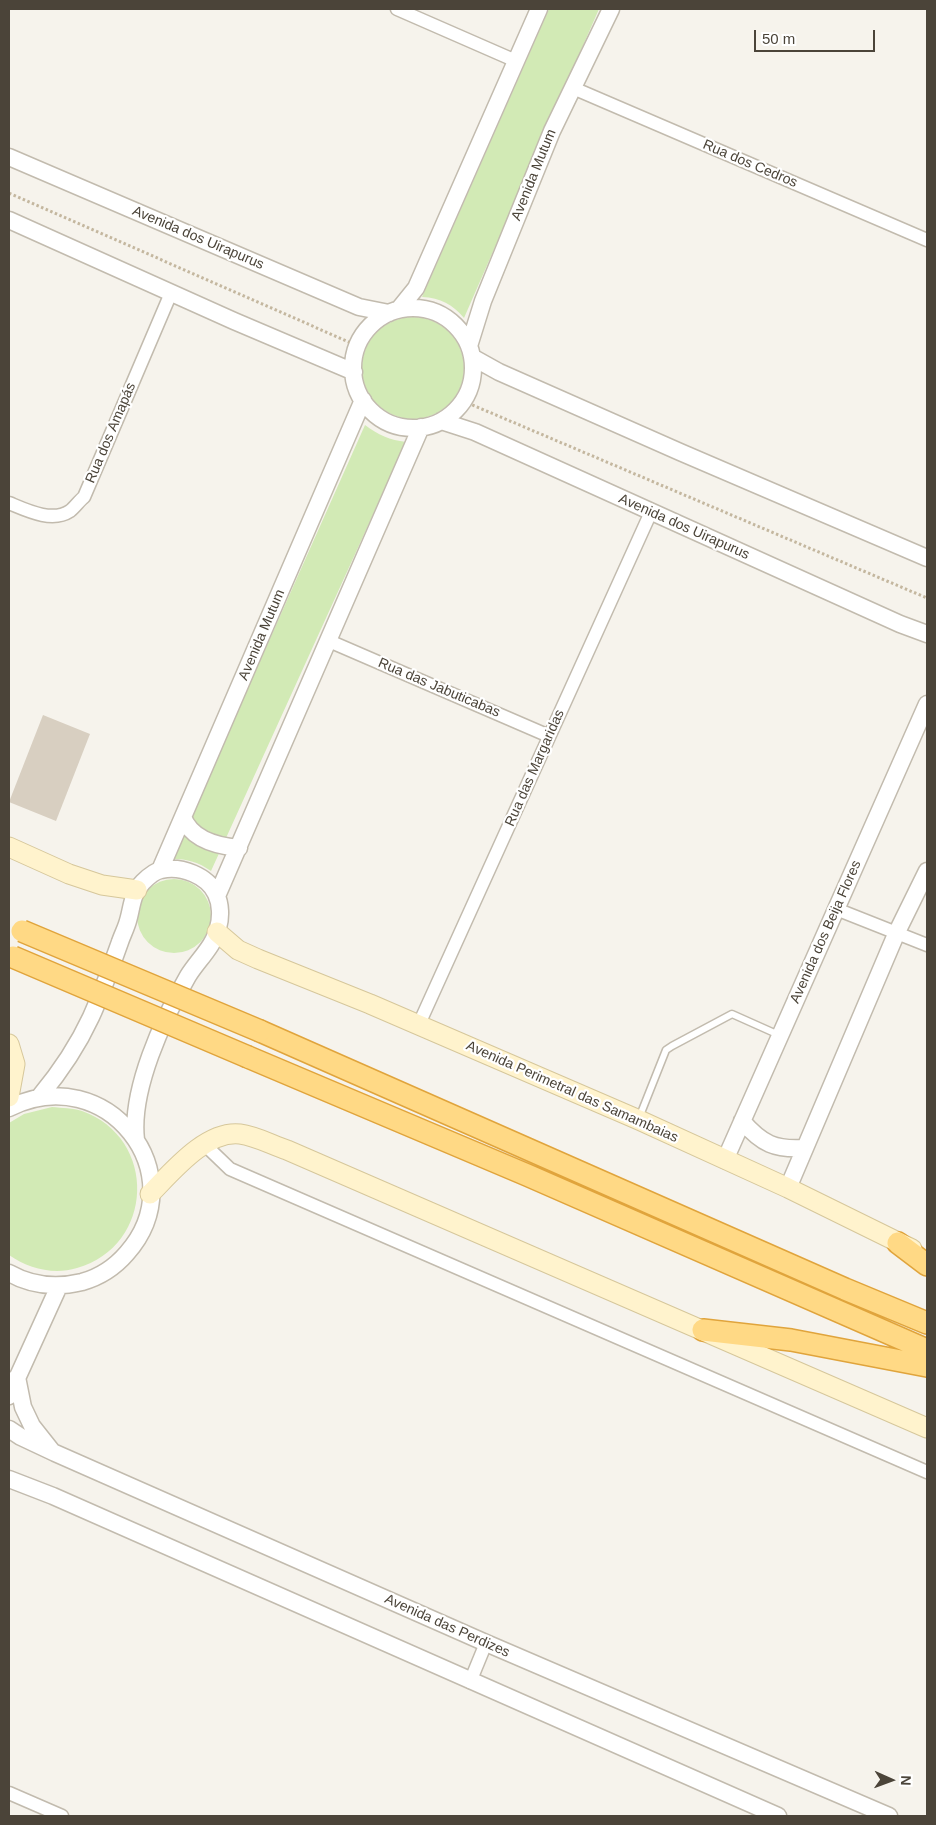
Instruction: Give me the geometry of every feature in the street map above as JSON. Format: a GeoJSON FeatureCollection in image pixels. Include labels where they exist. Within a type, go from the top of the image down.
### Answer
{"type":"FeatureCollection","features":[{"type":"Feature","properties":{"kind":"highway"},"geometry":{"type":"LineString","coordinates":[[15,928],[260,1032],[845,1289],[927,1323]]}},
{"type":"Feature","properties":{"kind":"highway"},"geometry":{"type":"LineString","coordinates":[[11,956],[535,1179],[927,1350]]}},
{"type":"Feature","properties":{"kind":"highway"},"geometry":{"type":"LineString","coordinates":[[898,1243],[927,1265]]}},
{"type":"Feature","properties":{"kind":"highway"},"geometry":{"type":"LineString","coordinates":[[703,1330],[791,1340],[927,1366]]}},
{"type":"Feature","properties":{"kind":"main road"},"geometry":{"type":"LineString","coordinates":[[9,847],[69,874],[102,885],[137,890]]}},
{"type":"Feature","properties":{"kind":"main road","name":"Avenida Perimetral das Samambaias"},"geometry":{"type":"LineString","coordinates":[[217,932],[238,950],[258,960],[419,1024],[639,1120],[788,1188],[927,1256]]}},
{"type":"Feature","properties":{"kind":"main road"},"geometry":{"type":"LineString","coordinates":[[9,1044],[15,1064],[11,1075],[9,1097]]}},
{"type":"Feature","properties":{"kind":"main road"},"geometry":{"type":"LineString","coordinates":[[150,1194],[182,1160],[203,1143],[232,1134],[240,1134],[287,1150],[927,1428]]}},
{"type":"Feature","properties":{"kind":"street"},"geometry":{"type":"LineString","coordinates":[[397,9],[516,61]]}},
{"type":"Feature","properties":{"kind":"street"},"geometry":{"type":"LineString","coordinates":[[394,311],[416,308],[433,311],[448,319],[461,331],[471,352],[473,372],[470,387],[463,401],[441,421],[421,427],[404,427],[388,422],[374,413],[363,400],[357,387],[354,372],[355,353],[362,336],[374,322],[394,311],[416,288],[539,9]]}},
{"type":"Feature","properties":{"kind":"street","name":"Avenida Mutum"},"geometry":{"type":"LineString","coordinates":[[471,352],[486,292],[552,131],[611,9]]}},
{"type":"Feature","properties":{"kind":"street","name":"Rua dos Cedros"},"geometry":{"type":"LineString","coordinates":[[573,88],[927,240]]}},
{"type":"Feature","properties":{"kind":"street","name":"Avenida dos Uirapurus"},"geometry":{"type":"LineString","coordinates":[[9,157],[359,307],[394,311]]}},
{"type":"Feature","properties":{"kind":"street"},"geometry":{"type":"LineString","coordinates":[[9,220],[354,372]]}},
{"type":"Feature","properties":{"kind":"street","name":"Rua dos Amapás"},"geometry":{"type":"LineString","coordinates":[[9,502],[27,510],[50,516],[69,512],[84,497],[172,293]]}},
{"type":"Feature","properties":{"kind":"street"},"geometry":{"type":"LineString","coordinates":[[471,352],[499,372],[927,558]]}},
{"type":"Feature","properties":{"kind":"street","name":"Avenida Mutum"},"geometry":{"type":"LineString","coordinates":[[160,870],[363,400]]}},
{"type":"Feature","properties":{"kind":"street","name":"Avenida dos Uirapurus"},"geometry":{"type":"LineString","coordinates":[[441,421],[475,432],[900,624],[927,634]]}},
{"type":"Feature","properties":{"kind":"street"},"geometry":{"type":"LineString","coordinates":[[217,896],[421,427]]}},
{"type":"Feature","properties":{"kind":"street","name":"Rua das Margaridas"},"geometry":{"type":"LineString","coordinates":[[419,1024],[651,512]]}},
{"type":"Feature","properties":{"kind":"street","name":"Rua das Jabuticabas"},"geometry":{"type":"LineString","coordinates":[[329,641],[550,736]]}},
{"type":"Feature","properties":{"kind":"street","name":"Avenida dos Beija Flores"},"geometry":{"type":"LineString","coordinates":[[725,1160],[927,704]]}},
{"type":"Feature","properties":{"kind":"street"},"geometry":{"type":"LineString","coordinates":[[183,818],[190,830],[207,841],[215,845],[239,848]]}},
{"type":"Feature","properties":{"kind":"street"},"geometry":{"type":"LineString","coordinates":[[40,1096],[64,1064],[91,1017],[127,923],[137,890],[142,883],[160,870],[190,872],[212,886],[217,896],[220,918],[214,939],[179,991],[144,1074],[134,1124],[136,1140]]}},
{"type":"Feature","properties":{"kind":"street"},"geometry":{"type":"LineString","coordinates":[[788,1188],[898,932],[927,871]]}},
{"type":"Feature","properties":{"kind":"street"},"geometry":{"type":"LineString","coordinates":[[836,908],[927,945]]}},
{"type":"Feature","properties":{"kind":"street"},"geometry":{"type":"LineString","coordinates":[[9,1108],[22,1101],[40,1096],[59,1095],[95,1104],[111,1113],[125,1125],[136,1140],[144,1157],[149,1175],[150,1194],[148,1212],[142,1230],[133,1246],[106,1272],[89,1280],[59,1286],[34,1284],[9,1273]]}},
{"type":"Feature","properties":{"kind":"street"},"geometry":{"type":"LineString","coordinates":[[742,1121],[754,1135],[769,1145],[787,1149],[805,1148]]}},
{"type":"Feature","properties":{"kind":"street"},"geometry":{"type":"LineString","coordinates":[[203,1143],[230,1169],[927,1472]]}},
{"type":"Feature","properties":{"kind":"street"},"geometry":{"type":"LineString","coordinates":[[9,1396],[59,1286]]}},
{"type":"Feature","properties":{"kind":"street"},"geometry":{"type":"LineString","coordinates":[[17,1377],[23,1407],[32,1426],[55,1454]]}},
{"type":"Feature","properties":{"kind":"street","name":"Avenida das Perdizes"},"geometry":{"type":"LineString","coordinates":[[9,1429],[55,1454],[486,1643],[889,1816]]}},
{"type":"Feature","properties":{"kind":"street"},"geometry":{"type":"LineString","coordinates":[[9,1479],[62,1500],[470,1682],[778,1816]]}},
{"type":"Feature","properties":{"kind":"street"},"geometry":{"type":"LineString","coordinates":[[9,1490],[31,1489]]}},
{"type":"Feature","properties":{"kind":"street"},"geometry":{"type":"LineString","coordinates":[[470,1682],[486,1643]]}},
{"type":"Feature","properties":{"kind":"street"},"geometry":{"type":"LineString","coordinates":[[9,1793],[62,1816]]}},
{"type":"Feature","properties":{"kind":"lane"},"geometry":{"type":"LineString","coordinates":[[639,1120],[666,1050],[672,1046],[732,1014],[780,1035]]}},
{"type":"Feature","properties":{"kind":"path"},"geometry":{"type":"LineString","coordinates":[[9,193],[358,346]]}},
{"type":"Feature","properties":{"kind":"path"},"geometry":{"type":"LineString","coordinates":[[463,401],[927,598]]}},
{"type":"Feature","properties":{"kind":"green space"},"geometry":{"type":"Polygon","coordinates":[[[549,9],[599,9],[464,318],[446,303],[422,297],[549,9]]]}},
{"type":"Feature","properties":{"kind":"green space"},"geometry":{"type":"Polygon","coordinates":[[[413,317],[433,321],[449,332],[460,348],[464,368],[460,388],[449,404],[433,415],[413,419],[393,415],[377,404],[366,388],[362,368],[366,348],[377,332],[393,321],[413,317]]]}},
{"type":"Feature","properties":{"kind":"green space"},"geometry":{"type":"Polygon","coordinates":[[[365,425],[384,436],[406,442],[211,871],[193,862],[172,859],[365,425]]]}},
{"type":"Feature","properties":{"kind":"green space"},"geometry":{"type":"Polygon","coordinates":[[[167,879],[181,879],[195,885],[205,895],[211,909],[209,930],[195,947],[181,953],[167,953],[153,947],[143,937],[137,923],[137,909],[143,895],[153,885],[167,879]]]}},
{"type":"Feature","properties":{"kind":"green space"},"geometry":{"type":"Polygon","coordinates":[[[52,1107],[82,1111],[107,1125],[124,1144],[134,1167],[137,1191],[133,1216],[121,1238],[103,1256],[77,1268],[59,1271],[33,1267],[9,1255],[9,1123],[24,1114],[52,1107]]]}},
{"type":"Feature","properties":{"kind":"building"},"geometry":{"type":"Polygon","coordinates":[[[43,715],[90,734],[56,821],[9,802],[43,715]]]}}]}
